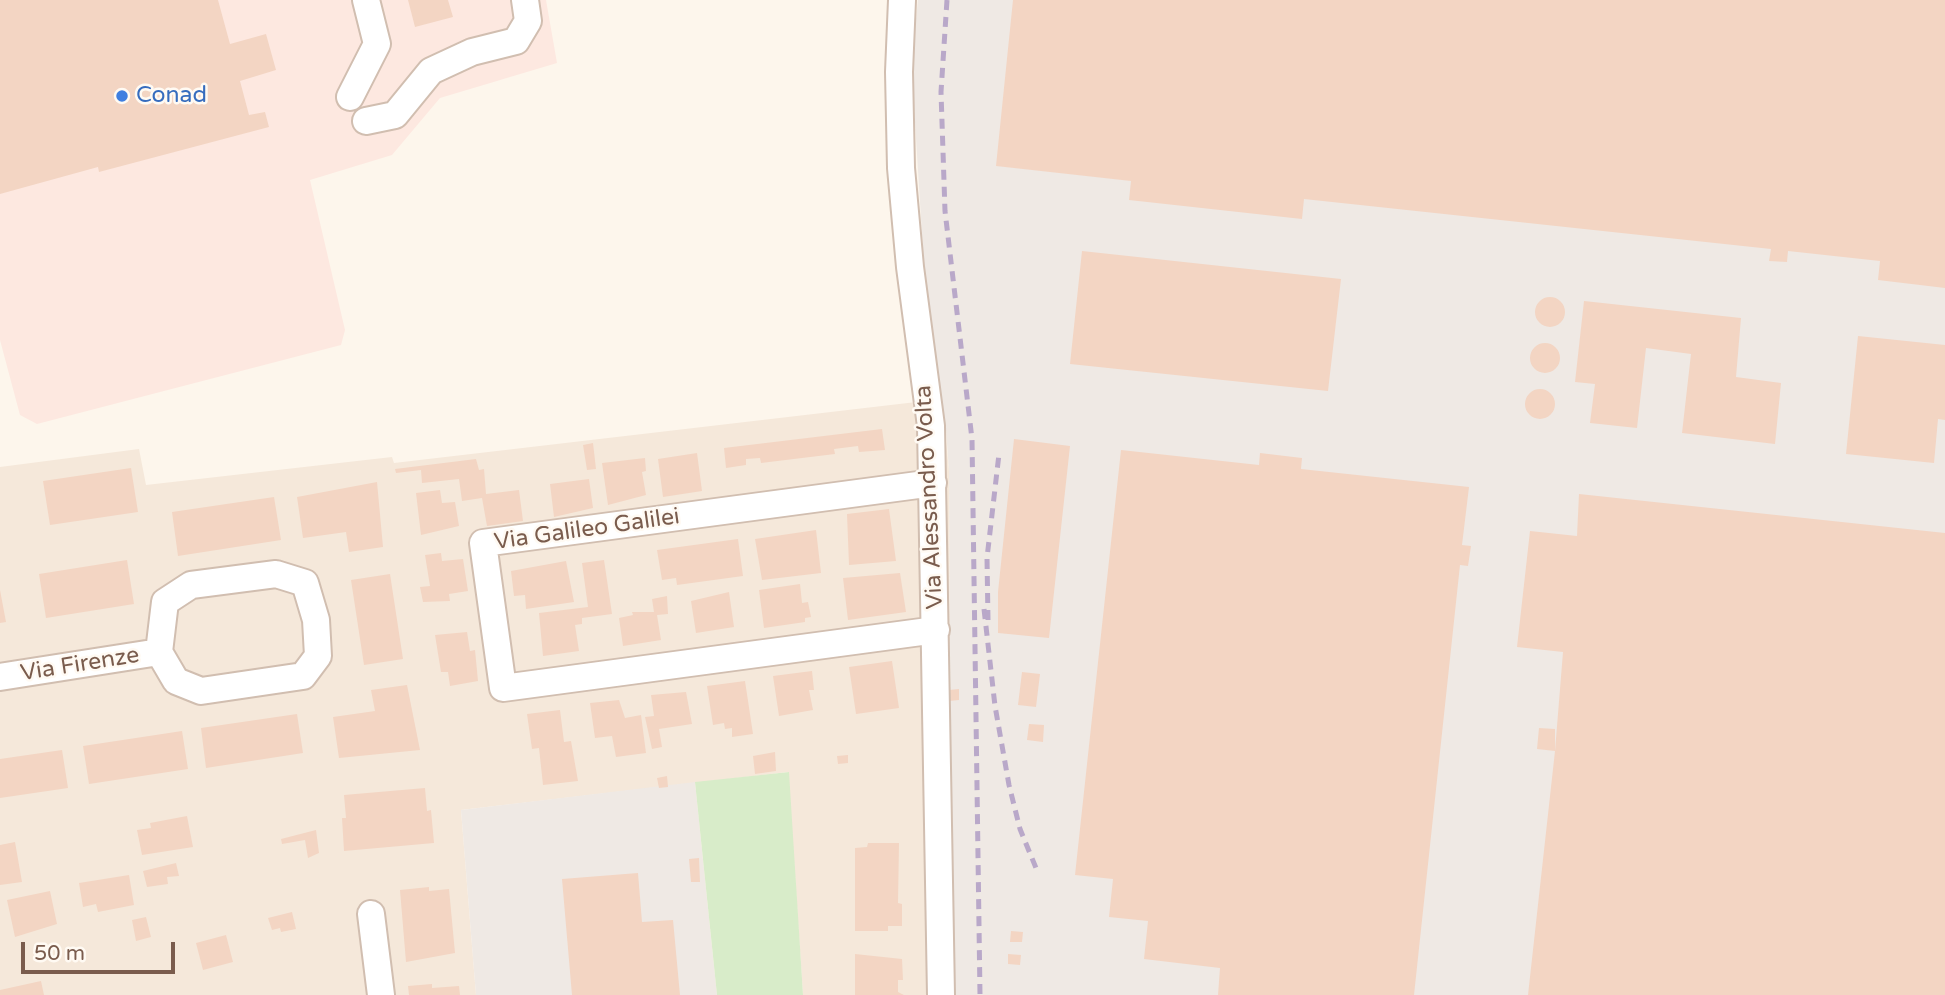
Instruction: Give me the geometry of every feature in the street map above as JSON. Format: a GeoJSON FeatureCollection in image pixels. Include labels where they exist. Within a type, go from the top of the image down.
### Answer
{"type":"FeatureCollection","features":[{"type":"Feature","properties":{"kind":"street"},"geometry":{"type":"LineString","coordinates":[[350,97],[377,44],[366,0]]}},
{"type":"Feature","properties":{"kind":"street"},"geometry":{"type":"LineString","coordinates":[[366,121],[395,115],[430,71],[472,52],[516,41],[528,21],[525,0]]}},
{"type":"Feature","properties":{"kind":"street","name":"Via Alessandro Volta"},"geometry":{"type":"LineString","coordinates":[[902,0],[898,72],[901,168],[910,267],[931,426],[942,995]]}},
{"type":"Feature","properties":{"kind":"street","name":"Via Galileo Galilei"},"geometry":{"type":"LineString","coordinates":[[933,483],[483,543],[503,688],[936,629]]}},
{"type":"Feature","properties":{"kind":"street","name":"Via Firenze"},"geometry":{"type":"LineString","coordinates":[[276,574],[305,583],[316,620],[318,656],[303,676],[201,691],[176,681],[159,652],[165,602],[191,584],[276,574]]}},
{"type":"Feature","properties":{"kind":"street","name":"Via Firenze"},"geometry":{"type":"LineString","coordinates":[[0,677],[159,652]]}},
{"type":"Feature","properties":{"kind":"street"},"geometry":{"type":"LineString","coordinates":[[371,914],[381,995]]}},
{"type":"Feature","properties":{"kind":"shaded area"},"geometry":{"type":"Polygon","coordinates":[[[0,0],[546,0],[557,63],[440,98],[392,155],[310,180],[345,330],[341,345],[37,424],[20,415],[0,340],[0,0]]]}},
{"type":"Feature","properties":{"kind":"shaded area"},"geometry":{"type":"Polygon","coordinates":[[[918,0],[1945,0],[1945,995],[952,995],[949,471],[946,429],[925,283],[914,106],[913,47],[918,0]]]}},
{"type":"Feature","properties":{"kind":"shaded area"},"geometry":{"type":"Polygon","coordinates":[[[942,399],[949,471],[952,995],[803,995],[788,772],[461,810],[476,995],[0,995],[0,467],[139,449],[146,485],[392,457],[394,463],[942,399]]]}},
{"type":"Feature","properties":{"kind":"shaded area"},"geometry":{"type":"Polygon","coordinates":[[[695,782],[717,995],[476,995],[461,810],[695,782]]]}},
{"type":"Feature","properties":{"kind":"green space"},"geometry":{"type":"Polygon","coordinates":[[[789,772],[803,995],[717,995],[695,782],[789,772]]]}},
{"type":"Feature","properties":{"kind":"building","name":"Conad"},"geometry":{"type":"Polygon","coordinates":[[[0,0],[218,0],[230,44],[266,34],[276,70],[240,81],[249,115],[265,112],[269,127],[99,172],[98,167],[0,194],[0,0]]]}},
{"type":"Feature","properties":{"kind":"building"},"geometry":{"type":"Polygon","coordinates":[[[408,0],[448,0],[453,17],[415,27],[408,0]]]}},
{"type":"Feature","properties":{"kind":"building"},"geometry":{"type":"Polygon","coordinates":[[[1013,0],[1945,0],[1945,288],[1878,280],[1880,261],[1788,251],[1787,262],[1769,261],[1771,249],[1304,199],[1302,219],[1129,200],[1131,181],[996,166],[1013,0]]]}},
{"type":"Feature","properties":{"kind":"building"},"geometry":{"type":"Polygon","coordinates":[[[1082,251],[1341,279],[1328,391],[1070,364],[1082,251]]]}},
{"type":"Feature","properties":{"kind":"building"},"geometry":{"type":"Polygon","coordinates":[[[1550,297],[1561,301],[1565,312],[1561,323],[1550,327],[1539,323],[1535,312],[1539,301],[1550,297]]]}},
{"type":"Feature","properties":{"kind":"building"},"geometry":{"type":"Polygon","coordinates":[[[1584,301],[1741,318],[1736,377],[1781,383],[1775,444],[1682,433],[1691,354],[1646,348],[1637,428],[1590,423],[1595,384],[1575,382],[1584,301]]]}},
{"type":"Feature","properties":{"kind":"building"},"geometry":{"type":"Polygon","coordinates":[[[1858,336],[1945,345],[1945,420],[1938,419],[1934,463],[1846,454],[1858,336]]]}},
{"type":"Feature","properties":{"kind":"building"},"geometry":{"type":"Polygon","coordinates":[[[1545,343],[1556,347],[1560,358],[1556,369],[1545,373],[1534,369],[1530,358],[1534,347],[1545,343]]]}},
{"type":"Feature","properties":{"kind":"building"},"geometry":{"type":"Polygon","coordinates":[[[1540,389],[1551,393],[1555,404],[1551,415],[1540,419],[1529,415],[1525,404],[1529,393],[1540,389]]]}},
{"type":"Feature","properties":{"kind":"building"},"geometry":{"type":"Polygon","coordinates":[[[882,429],[885,450],[859,452],[858,446],[834,449],[835,454],[761,463],[760,458],[746,459],[746,465],[726,468],[724,448],[882,429]]]}},
{"type":"Feature","properties":{"kind":"building"},"geometry":{"type":"Polygon","coordinates":[[[1014,439],[1070,446],[1049,638],[998,633],[998,592],[1014,439]]]}},
{"type":"Feature","properties":{"kind":"building"},"geometry":{"type":"Polygon","coordinates":[[[593,443],[596,469],[587,470],[583,445],[593,443]]]}},
{"type":"Feature","properties":{"kind":"building"},"geometry":{"type":"Polygon","coordinates":[[[1121,450],[1259,465],[1260,453],[1302,458],[1301,469],[1469,487],[1462,545],[1471,546],[1468,566],[1460,565],[1414,995],[1218,995],[1220,968],[1144,959],[1148,921],[1109,917],[1113,879],[1075,875],[1121,450]]]}},
{"type":"Feature","properties":{"kind":"building"},"geometry":{"type":"Polygon","coordinates":[[[697,453],[702,491],[663,497],[658,459],[697,453]]]}},
{"type":"Feature","properties":{"kind":"building"},"geometry":{"type":"Polygon","coordinates":[[[645,458],[646,471],[642,472],[646,495],[608,505],[602,463],[645,458]]]}},
{"type":"Feature","properties":{"kind":"building"},"geometry":{"type":"Polygon","coordinates":[[[476,459],[479,470],[484,469],[486,494],[519,490],[523,521],[487,526],[482,498],[462,501],[459,479],[422,483],[421,470],[396,473],[395,469],[476,459]]]}},
{"type":"Feature","properties":{"kind":"building"},"geometry":{"type":"Polygon","coordinates":[[[131,468],[138,512],[50,525],[43,481],[131,468]]]}},
{"type":"Feature","properties":{"kind":"building"},"geometry":{"type":"Polygon","coordinates":[[[589,479],[593,508],[554,517],[550,484],[589,479]]]}},
{"type":"Feature","properties":{"kind":"building"},"geometry":{"type":"Polygon","coordinates":[[[377,482],[383,547],[349,552],[346,532],[303,538],[297,497],[377,482]]]}},
{"type":"Feature","properties":{"kind":"building"},"geometry":{"type":"Polygon","coordinates":[[[440,490],[442,503],[455,502],[459,526],[421,535],[416,493],[440,490]]]}},
{"type":"Feature","properties":{"kind":"building"},"geometry":{"type":"Polygon","coordinates":[[[1579,494],[1945,533],[1945,995],[1528,995],[1563,652],[1517,647],[1530,531],[1577,536],[1579,494]]]}},
{"type":"Feature","properties":{"kind":"building"},"geometry":{"type":"Polygon","coordinates":[[[274,497],[281,540],[178,556],[172,512],[274,497]]]}},
{"type":"Feature","properties":{"kind":"building"},"geometry":{"type":"Polygon","coordinates":[[[889,509],[896,561],[849,565],[847,514],[889,509]]]}},
{"type":"Feature","properties":{"kind":"building"},"geometry":{"type":"Polygon","coordinates":[[[816,530],[821,573],[762,580],[755,539],[816,530]]]}},
{"type":"Feature","properties":{"kind":"building"},"geometry":{"type":"Polygon","coordinates":[[[738,539],[743,576],[677,585],[676,578],[662,580],[657,550],[738,539]]]}},
{"type":"Feature","properties":{"kind":"building"},"geometry":{"type":"Polygon","coordinates":[[[441,553],[442,561],[463,559],[468,591],[449,594],[450,601],[423,602],[420,587],[430,586],[425,555],[441,553]]]}},
{"type":"Feature","properties":{"kind":"building"},"geometry":{"type":"Polygon","coordinates":[[[127,560],[134,604],[46,618],[39,574],[127,560]]]}},
{"type":"Feature","properties":{"kind":"building"},"geometry":{"type":"Polygon","coordinates":[[[604,560],[612,614],[582,618],[582,624],[575,625],[579,651],[543,656],[539,613],[588,607],[582,563],[604,560]]]}},
{"type":"Feature","properties":{"kind":"building"},"geometry":{"type":"Polygon","coordinates":[[[566,561],[574,602],[526,609],[525,595],[514,596],[511,571],[566,561]]]}},
{"type":"Feature","properties":{"kind":"building"},"geometry":{"type":"Polygon","coordinates":[[[900,573],[906,612],[848,620],[843,578],[900,573]]]}},
{"type":"Feature","properties":{"kind":"building"},"geometry":{"type":"Polygon","coordinates":[[[390,574],[403,659],[364,665],[351,580],[390,574]]]}},
{"type":"Feature","properties":{"kind":"building"},"geometry":{"type":"Polygon","coordinates":[[[800,584],[802,603],[808,602],[811,617],[805,618],[805,622],[764,628],[759,590],[800,584]]]}},
{"type":"Feature","properties":{"kind":"building"},"geometry":{"type":"Polygon","coordinates":[[[0,590],[6,622],[0,623],[0,590]]]}},
{"type":"Feature","properties":{"kind":"building"},"geometry":{"type":"Polygon","coordinates":[[[729,592],[734,627],[696,633],[691,601],[729,592]]]}},
{"type":"Feature","properties":{"kind":"building"},"geometry":{"type":"Polygon","coordinates":[[[667,596],[668,614],[657,615],[661,640],[623,646],[619,618],[633,615],[632,612],[654,612],[652,599],[667,596]]]}},
{"type":"Feature","properties":{"kind":"building"},"geometry":{"type":"Polygon","coordinates":[[[467,632],[470,651],[475,650],[478,681],[450,686],[448,672],[441,672],[435,635],[467,632]]]}},
{"type":"Feature","properties":{"kind":"building"},"geometry":{"type":"Polygon","coordinates":[[[892,661],[899,708],[856,714],[849,667],[892,661]]]}},
{"type":"Feature","properties":{"kind":"building"},"geometry":{"type":"Polygon","coordinates":[[[812,671],[814,690],[809,690],[813,710],[779,716],[773,676],[812,671]]]}},
{"type":"Feature","properties":{"kind":"building"},"geometry":{"type":"Polygon","coordinates":[[[1022,672],[1040,674],[1036,707],[1018,705],[1022,672]]]}},
{"type":"Feature","properties":{"kind":"building"},"geometry":{"type":"Polygon","coordinates":[[[745,681],[753,734],[732,737],[732,728],[725,729],[724,723],[713,725],[707,686],[745,681]]]}},
{"type":"Feature","properties":{"kind":"building"},"geometry":{"type":"Polygon","coordinates":[[[407,685],[420,750],[339,758],[333,717],[375,711],[371,690],[407,685]]]}},
{"type":"Feature","properties":{"kind":"building"},"geometry":{"type":"Polygon","coordinates":[[[959,689],[959,700],[949,701],[949,690],[959,689]]]}},
{"type":"Feature","properties":{"kind":"building"},"geometry":{"type":"Polygon","coordinates":[[[686,692],[692,724],[659,729],[662,747],[652,749],[645,717],[654,716],[651,695],[686,692]]]}},
{"type":"Feature","properties":{"kind":"building"},"geometry":{"type":"Polygon","coordinates":[[[619,700],[625,718],[641,715],[646,753],[616,757],[612,736],[595,738],[590,703],[619,700]]]}},
{"type":"Feature","properties":{"kind":"building"},"geometry":{"type":"Polygon","coordinates":[[[560,710],[564,742],[571,741],[578,781],[543,785],[539,748],[532,749],[527,714],[560,710]]]}},
{"type":"Feature","properties":{"kind":"building"},"geometry":{"type":"Polygon","coordinates":[[[297,714],[303,753],[206,768],[201,728],[297,714]]]}},
{"type":"Feature","properties":{"kind":"building"},"geometry":{"type":"Polygon","coordinates":[[[1029,724],[1044,725],[1043,742],[1027,740],[1029,724]]]}},
{"type":"Feature","properties":{"kind":"building"},"geometry":{"type":"Polygon","coordinates":[[[1539,728],[1555,729],[1555,751],[1537,749],[1539,728]]]}},
{"type":"Feature","properties":{"kind":"building"},"geometry":{"type":"Polygon","coordinates":[[[182,731],[188,769],[89,784],[83,746],[182,731]]]}},
{"type":"Feature","properties":{"kind":"building"},"geometry":{"type":"Polygon","coordinates":[[[62,750],[68,788],[0,798],[0,759],[62,750]]]}},
{"type":"Feature","properties":{"kind":"building"},"geometry":{"type":"Polygon","coordinates":[[[775,752],[776,771],[755,774],[753,756],[775,752]]]}},
{"type":"Feature","properties":{"kind":"building"},"geometry":{"type":"Polygon","coordinates":[[[848,755],[848,763],[838,764],[837,756],[848,755]]]}},
{"type":"Feature","properties":{"kind":"building"},"geometry":{"type":"Polygon","coordinates":[[[667,776],[668,787],[659,788],[657,778],[667,776]]]}},
{"type":"Feature","properties":{"kind":"building"},"geometry":{"type":"Polygon","coordinates":[[[425,788],[427,811],[431,810],[434,843],[344,851],[344,795],[425,788]]]}},
{"type":"Feature","properties":{"kind":"building"},"geometry":{"type":"Polygon","coordinates":[[[187,816],[193,847],[142,855],[137,830],[151,828],[150,823],[187,816]]]}},
{"type":"Feature","properties":{"kind":"building"},"geometry":{"type":"Polygon","coordinates":[[[316,830],[319,853],[308,858],[305,840],[282,844],[281,839],[316,830]]]}},
{"type":"Feature","properties":{"kind":"building"},"geometry":{"type":"Polygon","coordinates":[[[15,842],[22,882],[0,885],[0,845],[15,842]]]}},
{"type":"Feature","properties":{"kind":"building"},"geometry":{"type":"Polygon","coordinates":[[[868,843],[899,843],[898,903],[902,904],[902,926],[888,926],[888,931],[855,931],[855,848],[867,847],[868,843]]]}},
{"type":"Feature","properties":{"kind":"building"},"geometry":{"type":"Polygon","coordinates":[[[699,858],[700,882],[691,882],[689,859],[699,858]]]}},
{"type":"Feature","properties":{"kind":"building"},"geometry":{"type":"Polygon","coordinates":[[[176,863],[179,876],[167,877],[168,884],[147,887],[143,871],[176,863]]]}},
{"type":"Feature","properties":{"kind":"building"},"geometry":{"type":"Polygon","coordinates":[[[638,873],[642,922],[673,920],[680,995],[572,995],[562,879],[638,873]]]}},
{"type":"Feature","properties":{"kind":"building"},"geometry":{"type":"Polygon","coordinates":[[[129,875],[134,905],[98,912],[96,904],[83,907],[79,883],[129,875]]]}},
{"type":"Feature","properties":{"kind":"building"},"geometry":{"type":"Polygon","coordinates":[[[429,887],[429,891],[449,889],[455,953],[406,962],[400,890],[429,887]]]}},
{"type":"Feature","properties":{"kind":"building"},"geometry":{"type":"Polygon","coordinates":[[[50,891],[57,924],[15,937],[7,900],[50,891]]]}},
{"type":"Feature","properties":{"kind":"building"},"geometry":{"type":"Polygon","coordinates":[[[292,912],[296,929],[281,932],[280,928],[272,930],[268,918],[292,912]]]}},
{"type":"Feature","properties":{"kind":"building"},"geometry":{"type":"Polygon","coordinates":[[[146,917],[151,937],[136,941],[132,920],[146,917]]]}},
{"type":"Feature","properties":{"kind":"building"},"geometry":{"type":"Polygon","coordinates":[[[1011,931],[1023,932],[1022,942],[1010,942],[1011,931]]]}},
{"type":"Feature","properties":{"kind":"building"},"geometry":{"type":"Polygon","coordinates":[[[226,935],[233,962],[203,970],[196,943],[226,935]]]}},
{"type":"Feature","properties":{"kind":"building"},"geometry":{"type":"Polygon","coordinates":[[[855,954],[902,959],[903,980],[898,980],[898,992],[904,995],[855,995],[855,954]]]}},
{"type":"Feature","properties":{"kind":"building"},"geometry":{"type":"Polygon","coordinates":[[[1008,954],[1021,955],[1020,965],[1008,964],[1008,954]]]}},
{"type":"Feature","properties":{"kind":"building"},"geometry":{"type":"Polygon","coordinates":[[[41,981],[44,995],[0,995],[0,990],[41,981]]]}},
{"type":"Feature","properties":{"kind":"building"},"geometry":{"type":"Polygon","coordinates":[[[432,984],[432,988],[459,986],[460,995],[409,995],[408,986],[432,984]]]}},
{"type":"Feature","properties":{"kind":"railway"},"geometry":{"type":"LineString","coordinates":[[947,0],[941,92],[945,211],[972,439],[980,995]]}},
{"type":"Feature","properties":{"kind":"railway"},"geometry":{"type":"LineString","coordinates":[[988,620],[987,558],[999,454]]}},
{"type":"Feature","properties":{"kind":"railway"},"geometry":{"type":"LineString","coordinates":[[984,609],[995,706],[1009,785],[1020,829],[1036,868]]}},
{"type":"Feature","properties":{"kind":"place","name":"Conad"},"geometry":{"type":"Point","coordinates":[122,96]}}]}
